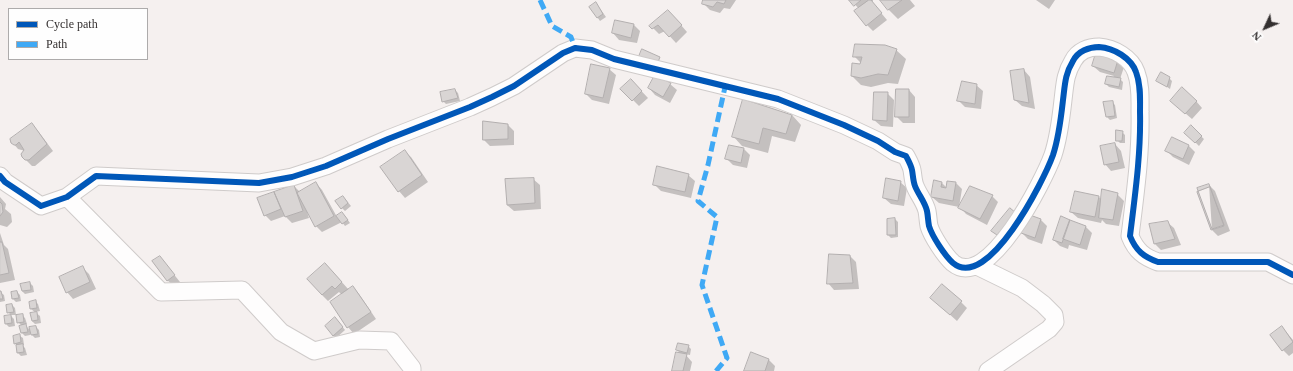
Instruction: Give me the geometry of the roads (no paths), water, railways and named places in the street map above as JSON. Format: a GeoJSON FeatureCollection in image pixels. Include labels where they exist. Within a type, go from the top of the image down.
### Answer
{"type":"FeatureCollection","features":[{"type":"Feature","properties":{"kind":"street"},"geometry":{"type":"LineString","coordinates":[[0,176],[5,182],[41,206],[67,197],[96,176],[259,183],[298,176],[326,166],[492,97],[514,86],[563,53],[575,48],[592,50],[614,59],[778,99],[844,124],[878,141],[895,152],[906,156],[912,170],[915,186],[927,210],[929,227],[942,250],[954,263],[966,268],[977,266],[989,257],[1003,242],[1022,216],[1040,185],[1053,155],[1059,132],[1067,73],[1074,58],[1081,52],[1092,47],[1098,47],[1117,52],[1128,59],[1136,71],[1140,87],[1141,137],[1130,236],[1137,249],[1146,258],[1158,262],[1268,262],[1293,275]]}},
{"type":"Feature","properties":{"kind":"street"},"geometry":{"type":"LineString","coordinates":[[67,197],[161,292],[242,290],[281,332],[314,351],[359,340],[391,342],[412,368],[412,371]]}},
{"type":"Feature","properties":{"kind":"street"},"geometry":{"type":"LineString","coordinates":[[977,266],[1022,288],[1043,304],[1054,315],[1055,322],[1049,329],[1019,351],[988,371]]}}]}
